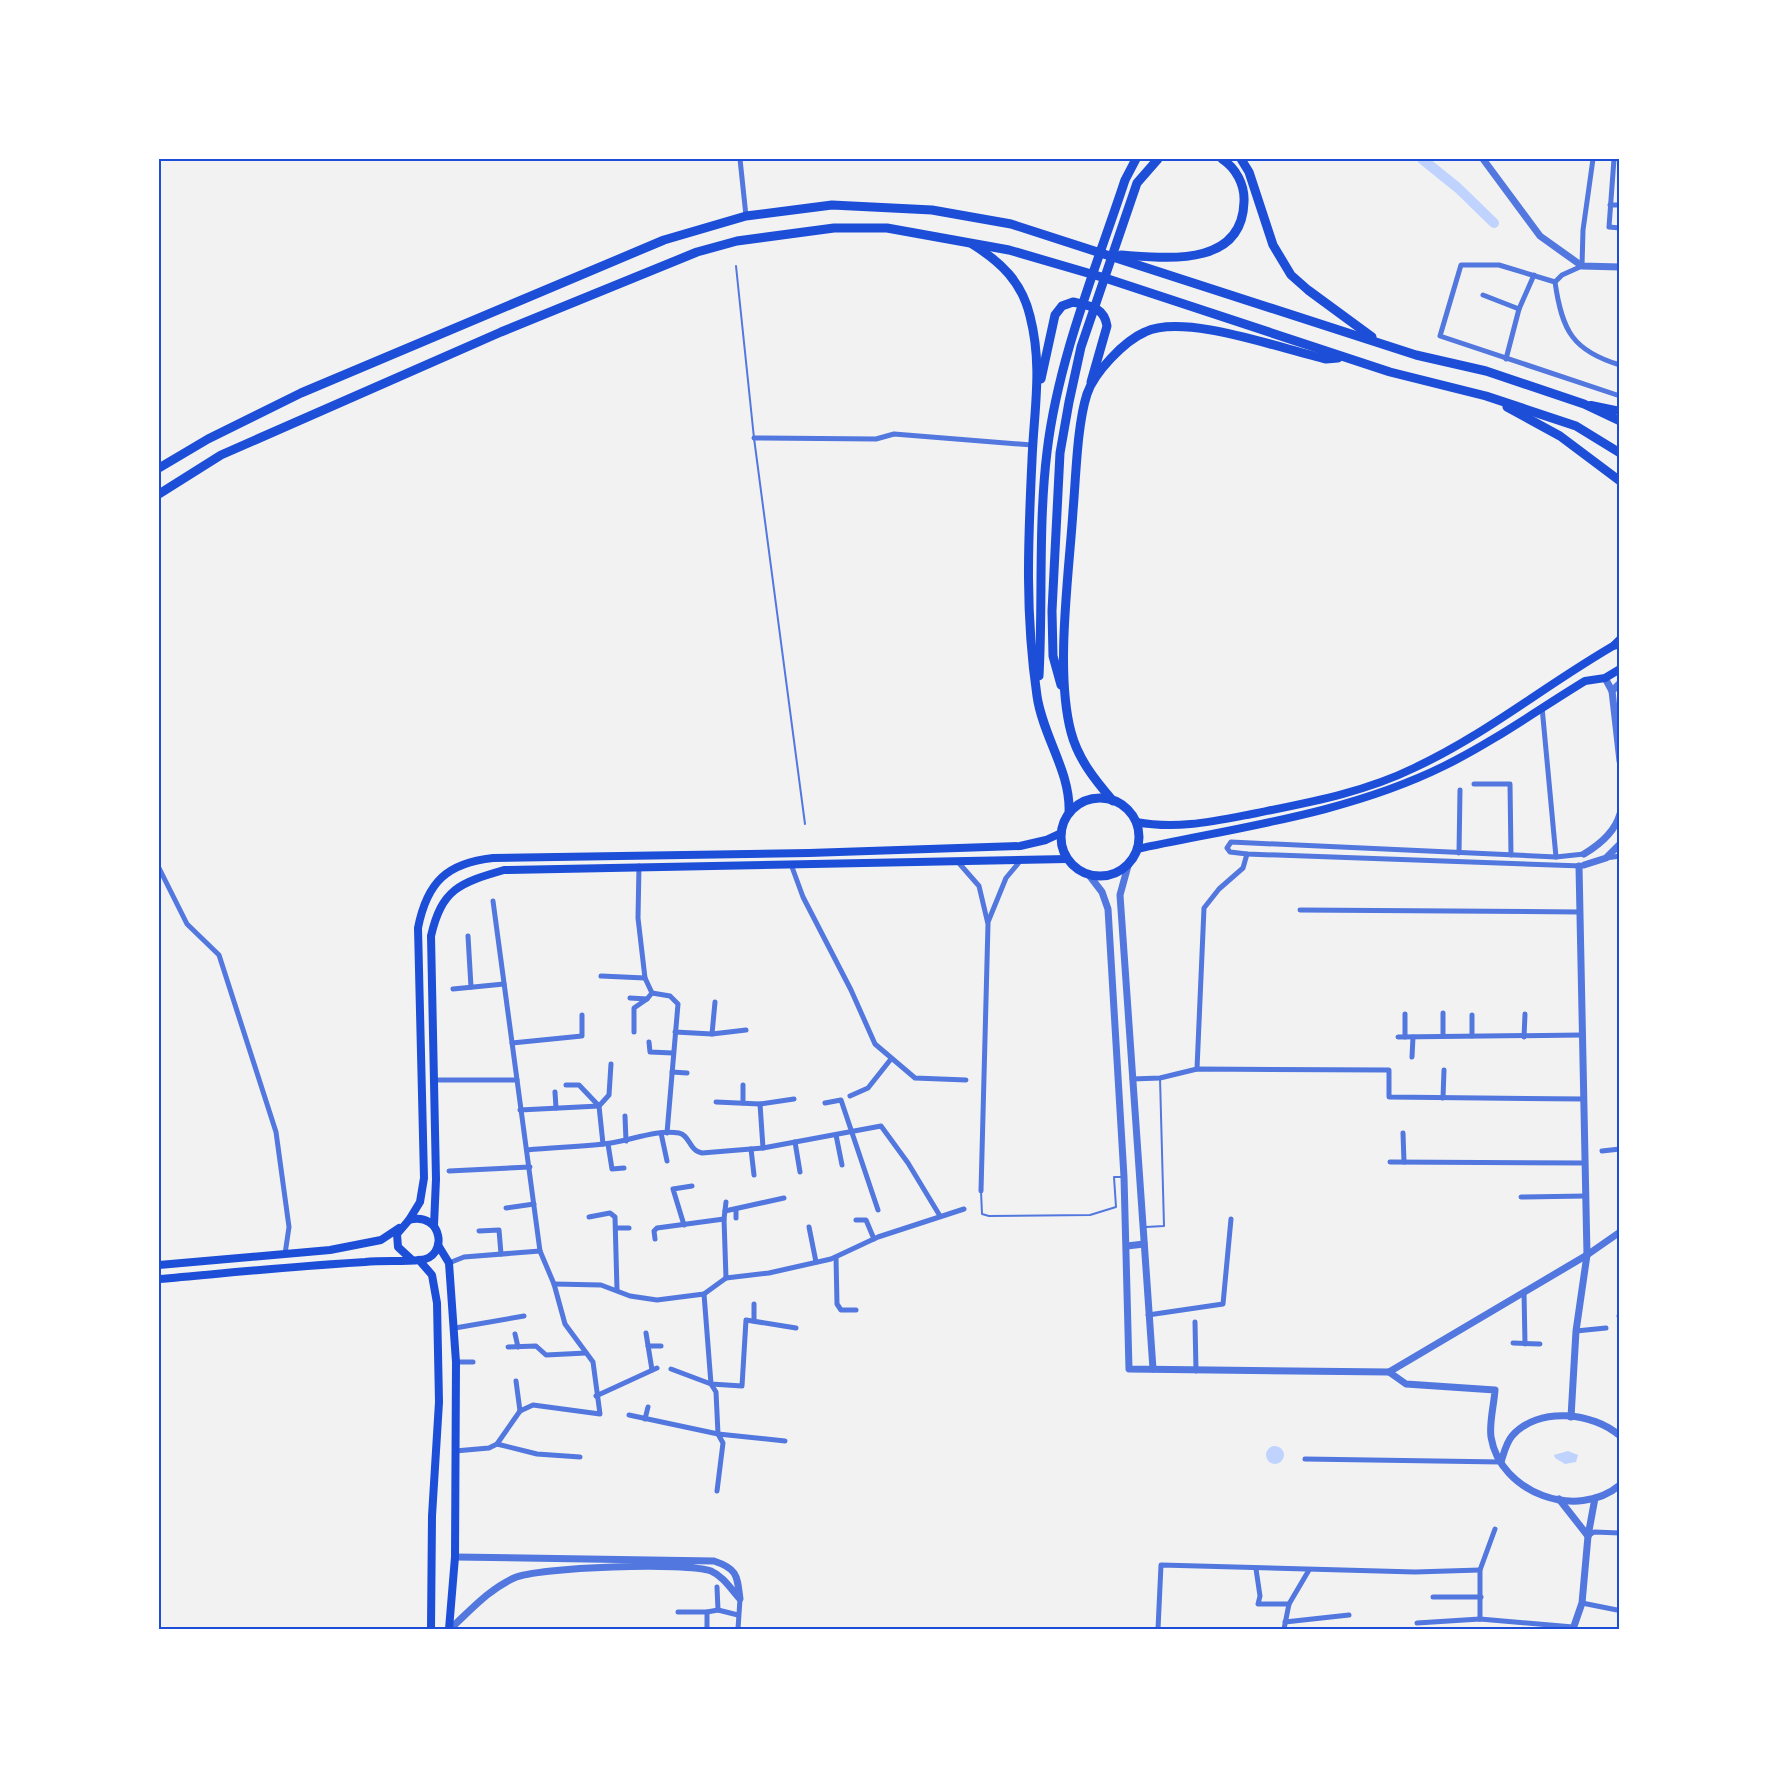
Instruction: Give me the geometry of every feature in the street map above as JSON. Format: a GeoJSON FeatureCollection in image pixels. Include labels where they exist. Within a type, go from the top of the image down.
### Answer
{"type":"FeatureCollection","features":[{"type":"Feature","properties":{"kind":"highway"},"geometry":{"type":"LineString","coordinates":[[1037,699],[1047,451],[1070,345],[1125,180],[1136,159]]}},
{"type":"Feature","properties":{"kind":"highway"},"geometry":{"type":"LineString","coordinates":[[1113,801],[1092,799],[1075,807],[1069,813],[1061,833],[1067,859],[1089,874],[1111,874],[1130,862],[1139,840],[1136,822],[1130,813],[1113,801],[1090,773],[1079,754],[1071,735],[1053,656],[1052,611],[1060,453],[1081,347],[1137,183],[1158,159]]}},
{"type":"Feature","properties":{"kind":"highway"},"geometry":{"type":"LineString","coordinates":[[1108,254],[1195,257],[1212,251],[1227,241],[1238,227],[1245,200],[1236,172],[1222,159]]}},
{"type":"Feature","properties":{"kind":"highway"},"geometry":{"type":"LineString","coordinates":[[1241,159],[1249,172],[1273,245],[1292,275],[1339,314],[1382,343]]}},
{"type":"Feature","properties":{"kind":"highway"},"geometry":{"type":"LineString","coordinates":[[159,468],[207,439],[312,388],[612,260],[664,240],[746,216],[832,205],[933,210],[1011,224],[1416,355],[1486,371],[1584,404],[1620,421]]}},
{"type":"Feature","properties":{"kind":"highway"},"geometry":{"type":"LineString","coordinates":[[159,494],[221,455],[501,332],[697,252],[746,240],[834,228],[886,228],[1009,250],[1105,278],[1390,372],[1486,396],[1576,426],[1620,453]]}},
{"type":"Feature","properties":{"kind":"highway"},"geometry":{"type":"LineString","coordinates":[[967,242],[1000,264],[1023,294],[1035,338],[1039,390]]}},
{"type":"Feature","properties":{"kind":"highway"},"geometry":{"type":"LineString","coordinates":[[1064,699],[1076,480],[1088,393],[1107,326],[1101,311],[1073,302],[1062,306],[1055,315],[1039,390],[1032,445],[1028,618],[1037,699],[1068,785],[1069,813]]}},
{"type":"Feature","properties":{"kind":"highway"},"geometry":{"type":"LineString","coordinates":[[1088,393],[1108,362],[1127,342],[1145,331],[1171,325],[1197,328],[1326,359],[1343,357]]}},
{"type":"Feature","properties":{"kind":"highway"},"geometry":{"type":"LineString","coordinates":[[1486,396],[1560,436],[1620,481]]}},
{"type":"Feature","properties":{"kind":"main road"},"geometry":{"type":"LineString","coordinates":[[1584,404],[1620,411]]}},
{"type":"Feature","properties":{"kind":"main road"},"geometry":{"type":"LineString","coordinates":[[1136,822],[1163,827],[1193,825],[1317,800],[1372,786],[1412,769],[1473,738],[1618,642]]}},
{"type":"Feature","properties":{"kind":"main road"},"geometry":{"type":"LineString","coordinates":[[1137,849],[1295,816],[1373,794],[1444,766],[1585,681],[1605,678],[1620,669]]}},
{"type":"Feature","properties":{"kind":"main road"},"geometry":{"type":"LineString","coordinates":[[431,1629],[432,1516],[439,1402],[437,1303],[432,1275],[402,1252],[397,1241],[406,1222],[420,1202],[424,1178],[418,928],[423,906],[434,885],[450,870],[471,861],[493,858],[809,853],[1020,846],[1046,840],[1061,833]]}},
{"type":"Feature","properties":{"kind":"main road"},"geometry":{"type":"LineString","coordinates":[[434,1225],[431,936],[437,910],[447,896],[477,878],[504,870],[639,866],[792,867],[1067,859]]}},
{"type":"Feature","properties":{"kind":"main road"},"geometry":{"type":"LineString","coordinates":[[159,1265],[363,1245],[381,1240],[406,1222],[422,1219],[434,1225],[438,1231],[438,1245],[449,1263],[456,1362],[455,1557],[449,1629]]}},
{"type":"Feature","properties":{"kind":"main road"},"geometry":{"type":"LineString","coordinates":[[159,1280],[415,1260],[431,1256],[438,1245]]}},
{"type":"Feature","properties":{"kind":"street"},"geometry":{"type":"LineString","coordinates":[[740,159],[746,216]]}},
{"type":"Feature","properties":{"kind":"street"},"geometry":{"type":"LineString","coordinates":[[1483,159],[1540,236],[1582,266]]}},
{"type":"Feature","properties":{"kind":"street"},"geometry":{"type":"LineString","coordinates":[[1582,266],[1583,230],[1593,159]]}},
{"type":"Feature","properties":{"kind":"street"},"geometry":{"type":"LineString","coordinates":[[1614,159],[1609,227],[1620,228]]}},
{"type":"Feature","properties":{"kind":"street"},"geometry":{"type":"LineString","coordinates":[[1613,172],[1620,171]]}},
{"type":"Feature","properties":{"kind":"street"},"geometry":{"type":"LineString","coordinates":[[1610,205],[1620,205]]}},
{"type":"Feature","properties":{"kind":"street"},"geometry":{"type":"LineString","coordinates":[[1555,282],[1490,264],[1461,265],[1440,336],[1620,396]]}},
{"type":"Feature","properties":{"kind":"street"},"geometry":{"type":"LineString","coordinates":[[1555,282],[1562,275],[1582,266],[1620,267]]}},
{"type":"Feature","properties":{"kind":"street"},"geometry":{"type":"LineString","coordinates":[[1506,359],[1520,309],[1534,275]]}},
{"type":"Feature","properties":{"kind":"street"},"geometry":{"type":"LineString","coordinates":[[1555,282],[1565,323],[1581,348],[1595,357],[1620,365]]}},
{"type":"Feature","properties":{"kind":"street"},"geometry":{"type":"LineString","coordinates":[[1483,295],[1520,309]]}},
{"type":"Feature","properties":{"kind":"street"},"geometry":{"type":"LineString","coordinates":[[754,438],[876,439],[894,434],[1032,445]]}},
{"type":"Feature","properties":{"kind":"street"},"geometry":{"type":"LineString","coordinates":[[1605,678],[1612,691],[1620,761]]}},
{"type":"Feature","properties":{"kind":"street"},"geometry":{"type":"LineString","coordinates":[[1612,691],[1620,683]]}},
{"type":"Feature","properties":{"kind":"street"},"geometry":{"type":"LineString","coordinates":[[1542,707],[1556,857]]}},
{"type":"Feature","properties":{"kind":"street"},"geometry":{"type":"LineString","coordinates":[[1473,784],[1510,784],[1511,855]]}},
{"type":"Feature","properties":{"kind":"street"},"geometry":{"type":"LineString","coordinates":[[1459,853],[1460,790]]}},
{"type":"Feature","properties":{"kind":"street"},"geometry":{"type":"LineString","coordinates":[[1620,814],[1610,833],[1598,845],[1584,854],[1556,857],[1231,842],[1227,848],[1230,852],[1247,854],[1582,866],[1620,856]]}},
{"type":"Feature","properties":{"kind":"street"},"geometry":{"type":"LineString","coordinates":[[1606,858],[1620,844]]}},
{"type":"Feature","properties":{"kind":"street"},"geometry":{"type":"LineString","coordinates":[[1197,1069],[1204,908],[1219,889],[1242,868],[1247,854]]}},
{"type":"Feature","properties":{"kind":"street"},"geometry":{"type":"LineString","coordinates":[[988,924],[1006,878],[1021,860]]}},
{"type":"Feature","properties":{"kind":"street"},"geometry":{"type":"LineString","coordinates":[[958,862],[979,886],[988,924],[981,1191]]}},
{"type":"Feature","properties":{"kind":"street"},"geometry":{"type":"LineString","coordinates":[[1130,862],[1120,895],[1153,1368]]}},
{"type":"Feature","properties":{"kind":"street"},"geometry":{"type":"LineString","coordinates":[[639,866],[638,918],[645,978],[652,993],[676,1000],[678,1004],[664,1133],[667,1161]]}},
{"type":"Feature","properties":{"kind":"street"},"geometry":{"type":"LineString","coordinates":[[1571,1417],[1576,1331],[1587,1255],[1580,912],[1582,866]]}},
{"type":"Feature","properties":{"kind":"street"},"geometry":{"type":"LineString","coordinates":[[792,867],[803,897],[851,990],[870,1034],[891,1059],[915,1078],[966,1080]]}},
{"type":"Feature","properties":{"kind":"street"},"geometry":{"type":"LineString","coordinates":[[159,868],[187,924],[219,955],[276,1132],[289,1227],[285,1254]]}},
{"type":"Feature","properties":{"kind":"street"},"geometry":{"type":"LineString","coordinates":[[1089,874],[1102,892],[1108,909],[1124,1177],[1129,1369],[1389,1372],[1587,1255],[1620,1232]]}},
{"type":"Feature","properties":{"kind":"street"},"geometry":{"type":"LineString","coordinates":[[454,1451],[489,1448],[497,1444],[520,1411],[533,1405],[600,1414],[593,1362],[565,1324],[554,1284],[540,1251],[493,901]]}},
{"type":"Feature","properties":{"kind":"street"},"geometry":{"type":"LineString","coordinates":[[1300,910],[1580,912]]}},
{"type":"Feature","properties":{"kind":"street"},"geometry":{"type":"LineString","coordinates":[[468,936],[471,987]]}},
{"type":"Feature","properties":{"kind":"street"},"geometry":{"type":"LineString","coordinates":[[601,976],[645,978]]}},
{"type":"Feature","properties":{"kind":"street"},"geometry":{"type":"LineString","coordinates":[[453,989],[504,984]]}},
{"type":"Feature","properties":{"kind":"street"},"geometry":{"type":"LineString","coordinates":[[627,1025],[634,1028],[634,1008],[652,993]]}},
{"type":"Feature","properties":{"kind":"street"},"geometry":{"type":"LineString","coordinates":[[630,999],[647,999]]}},
{"type":"Feature","properties":{"kind":"street"},"geometry":{"type":"LineString","coordinates":[[712,1034],[715,1002]]}},
{"type":"Feature","properties":{"kind":"street"},"geometry":{"type":"LineString","coordinates":[[1443,1013],[1443,1036]]}},
{"type":"Feature","properties":{"kind":"street"},"geometry":{"type":"LineString","coordinates":[[1405,1014],[1402,1037],[1582,1035]]}},
{"type":"Feature","properties":{"kind":"street"},"geometry":{"type":"LineString","coordinates":[[1524,1037],[1525,1014]]}},
{"type":"Feature","properties":{"kind":"street"},"geometry":{"type":"LineString","coordinates":[[512,1043],[582,1036],[582,1015]]}},
{"type":"Feature","properties":{"kind":"street"},"geometry":{"type":"LineString","coordinates":[[1472,1015],[1472,1036]]}},
{"type":"Feature","properties":{"kind":"street"},"geometry":{"type":"LineString","coordinates":[[675,1032],[712,1034],[746,1030]]}},
{"type":"Feature","properties":{"kind":"street"},"geometry":{"type":"LineString","coordinates":[[1412,1057],[1413,1037]]}},
{"type":"Feature","properties":{"kind":"street"},"geometry":{"type":"LineString","coordinates":[[649,1042],[650,1052],[673,1053]]}},
{"type":"Feature","properties":{"kind":"street"},"geometry":{"type":"LineString","coordinates":[[850,1096],[868,1088],[891,1059]]}},
{"type":"Feature","properties":{"kind":"street"},"geometry":{"type":"LineString","coordinates":[[520,1110],[599,1106],[609,1095],[611,1064]]}},
{"type":"Feature","properties":{"kind":"street"},"geometry":{"type":"LineString","coordinates":[[1132,1079],[1160,1078],[1197,1069],[1389,1070],[1389,1097],[1584,1099]]}},
{"type":"Feature","properties":{"kind":"street"},"geometry":{"type":"LineString","coordinates":[[1443,1098],[1444,1070]]}},
{"type":"Feature","properties":{"kind":"street"},"geometry":{"type":"LineString","coordinates":[[672,1071],[687,1073]]}},
{"type":"Feature","properties":{"kind":"street"},"geometry":{"type":"LineString","coordinates":[[434,1080],[517,1080]]}},
{"type":"Feature","properties":{"kind":"street"},"geometry":{"type":"LineString","coordinates":[[566,1085],[579,1085],[599,1106],[612,1169],[624,1168]]}},
{"type":"Feature","properties":{"kind":"street"},"geometry":{"type":"LineString","coordinates":[[743,1085],[743,1103]]}},
{"type":"Feature","properties":{"kind":"street"},"geometry":{"type":"LineString","coordinates":[[555,1092],[556,1108]]}},
{"type":"Feature","properties":{"kind":"street"},"geometry":{"type":"LineString","coordinates":[[716,1102],[760,1104],[794,1099]]}},
{"type":"Feature","properties":{"kind":"street"},"geometry":{"type":"LineString","coordinates":[[825,1103],[842,1100],[850,1132],[878,1210]]}},
{"type":"Feature","properties":{"kind":"street"},"geometry":{"type":"LineString","coordinates":[[760,1104],[763,1148]]}},
{"type":"Feature","properties":{"kind":"street"},"geometry":{"type":"LineString","coordinates":[[626,1116],[626,1141]]}},
{"type":"Feature","properties":{"kind":"street"},"geometry":{"type":"LineString","coordinates":[[528,1150],[606,1144],[664,1133],[684,1135],[697,1152],[751,1149],[881,1126],[908,1163],[940,1216]]}},
{"type":"Feature","properties":{"kind":"street"},"geometry":{"type":"LineString","coordinates":[[1403,1133],[1404,1162]]}},
{"type":"Feature","properties":{"kind":"street"},"geometry":{"type":"LineString","coordinates":[[836,1135],[842,1165]]}},
{"type":"Feature","properties":{"kind":"street"},"geometry":{"type":"LineString","coordinates":[[795,1142],[800,1172]]}},
{"type":"Feature","properties":{"kind":"street"},"geometry":{"type":"LineString","coordinates":[[751,1149],[754,1175]]}},
{"type":"Feature","properties":{"kind":"street"},"geometry":{"type":"LineString","coordinates":[[1602,1151],[1620,1149]]}},
{"type":"Feature","properties":{"kind":"street"},"geometry":{"type":"LineString","coordinates":[[1390,1162],[1585,1163]]}},
{"type":"Feature","properties":{"kind":"street"},"geometry":{"type":"LineString","coordinates":[[449,1171],[530,1167]]}},
{"type":"Feature","properties":{"kind":"street"},"geometry":{"type":"LineString","coordinates":[[684,1225],[674,1189],[692,1186]]}},
{"type":"Feature","properties":{"kind":"street"},"geometry":{"type":"LineString","coordinates":[[1521,1197],[1586,1196]]}},
{"type":"Feature","properties":{"kind":"street"},"geometry":{"type":"LineString","coordinates":[[725,1211],[784,1198]]}},
{"type":"Feature","properties":{"kind":"street"},"geometry":{"type":"LineString","coordinates":[[726,1202],[724,1219],[726,1278]]}},
{"type":"Feature","properties":{"kind":"street"},"geometry":{"type":"LineString","coordinates":[[506,1209],[534,1204]]}},
{"type":"Feature","properties":{"kind":"street"},"geometry":{"type":"LineString","coordinates":[[735,1209],[736,1218]]}},
{"type":"Feature","properties":{"kind":"street"},"geometry":{"type":"LineString","coordinates":[[554,1284],[601,1285],[630,1296],[657,1300],[704,1294],[726,1278],[769,1273],[836,1257],[874,1239],[964,1209]]}},
{"type":"Feature","properties":{"kind":"street"},"geometry":{"type":"LineString","coordinates":[[589,1217],[614,1214],[617,1290]]}},
{"type":"Feature","properties":{"kind":"street"},"geometry":{"type":"LineString","coordinates":[[655,1239],[655,1229],[724,1219]]}},
{"type":"Feature","properties":{"kind":"street"},"geometry":{"type":"LineString","coordinates":[[1148,1315],[1223,1304],[1231,1219]]}},
{"type":"Feature","properties":{"kind":"street"},"geometry":{"type":"LineString","coordinates":[[856,1220],[866,1220],[874,1239]]}},
{"type":"Feature","properties":{"kind":"street"},"geometry":{"type":"LineString","coordinates":[[809,1227],[816,1262]]}},
{"type":"Feature","properties":{"kind":"street"},"geometry":{"type":"LineString","coordinates":[[616,1228],[629,1228]]}},
{"type":"Feature","properties":{"kind":"street"},"geometry":{"type":"LineString","coordinates":[[479,1231],[499,1230],[501,1254]]}},
{"type":"Feature","properties":{"kind":"street"},"geometry":{"type":"LineString","coordinates":[[1127,1246],[1144,1244]]}},
{"type":"Feature","properties":{"kind":"street"},"geometry":{"type":"LineString","coordinates":[[449,1263],[464,1257],[540,1251]]}},
{"type":"Feature","properties":{"kind":"street"},"geometry":{"type":"LineString","coordinates":[[836,1257],[837,1304],[841,1310],[856,1310]]}},
{"type":"Feature","properties":{"kind":"street"},"geometry":{"type":"LineString","coordinates":[[1524,1292],[1525,1344]]}},
{"type":"Feature","properties":{"kind":"street"},"geometry":{"type":"LineString","coordinates":[[704,1294],[711,1384],[716,1392],[718,1434],[723,1443],[717,1491]]}},
{"type":"Feature","properties":{"kind":"street"},"geometry":{"type":"LineString","coordinates":[[754,1304],[754,1321]]}},
{"type":"Feature","properties":{"kind":"street"},"geometry":{"type":"LineString","coordinates":[[454,1328],[524,1316]]}},
{"type":"Feature","properties":{"kind":"street"},"geometry":{"type":"LineString","coordinates":[[671,1369],[711,1384],[742,1386],[746,1320],[796,1328]]}},
{"type":"Feature","properties":{"kind":"street"},"geometry":{"type":"LineString","coordinates":[[1195,1322],[1196,1371]]}},
{"type":"Feature","properties":{"kind":"street"},"geometry":{"type":"LineString","coordinates":[[1576,1331],[1605,1328]]}},
{"type":"Feature","properties":{"kind":"street"},"geometry":{"type":"LineString","coordinates":[[515,1334],[518,1347]]}},
{"type":"Feature","properties":{"kind":"street"},"geometry":{"type":"LineString","coordinates":[[596,1396],[655,1369],[646,1334]]}},
{"type":"Feature","properties":{"kind":"street"},"geometry":{"type":"LineString","coordinates":[[1513,1343],[1540,1344]]}},
{"type":"Feature","properties":{"kind":"street"},"geometry":{"type":"LineString","coordinates":[[508,1347],[536,1346],[546,1355],[586,1353]]}},
{"type":"Feature","properties":{"kind":"street"},"geometry":{"type":"LineString","coordinates":[[648,1346],[661,1346]]}},
{"type":"Feature","properties":{"kind":"street"},"geometry":{"type":"LineString","coordinates":[[456,1362],[473,1362]]}},
{"type":"Feature","properties":{"kind":"street"},"geometry":{"type":"LineString","coordinates":[[1389,1372],[1406,1384],[1495,1390],[1491,1437],[1501,1462],[1525,1488],[1559,1499],[1595,1498],[1620,1485]]}},
{"type":"Feature","properties":{"kind":"street"},"geometry":{"type":"LineString","coordinates":[[516,1381],[520,1411]]}},
{"type":"Feature","properties":{"kind":"street"},"geometry":{"type":"LineString","coordinates":[[645,1419],[648,1407]]}},
{"type":"Feature","properties":{"kind":"street"},"geometry":{"type":"LineString","coordinates":[[629,1415],[718,1434],[785,1441]]}},
{"type":"Feature","properties":{"kind":"street"},"geometry":{"type":"LineString","coordinates":[[1501,1462],[1508,1442],[1521,1428],[1553,1417],[1571,1417],[1601,1424],[1620,1436]]}},
{"type":"Feature","properties":{"kind":"street"},"geometry":{"type":"LineString","coordinates":[[497,1444],[537,1454],[580,1457]]}},
{"type":"Feature","properties":{"kind":"street"},"geometry":{"type":"LineString","coordinates":[[1305,1459],[1501,1462]]}},
{"type":"Feature","properties":{"kind":"street"},"geometry":{"type":"LineString","coordinates":[[1417,1623],[1480,1619],[1573,1628],[1582,1603],[1588,1536],[1595,1498]]}},
{"type":"Feature","properties":{"kind":"street"},"geometry":{"type":"LineString","coordinates":[[1559,1499],[1588,1536]]}},
{"type":"Feature","properties":{"kind":"street"},"geometry":{"type":"LineString","coordinates":[[1480,1619],[1480,1570],[1494,1529]]}},
{"type":"Feature","properties":{"kind":"street"},"geometry":{"type":"LineString","coordinates":[[1588,1536],[1594,1532],[1620,1533]]}},
{"type":"Feature","properties":{"kind":"street"},"geometry":{"type":"LineString","coordinates":[[455,1557],[706,1560],[728,1566],[736,1575],[740,1599],[738,1629]]}},
{"type":"Feature","properties":{"kind":"street"},"geometry":{"type":"LineString","coordinates":[[1158,1629],[1161,1565],[1309,1570],[1480,1570]]}},
{"type":"Feature","properties":{"kind":"street"},"geometry":{"type":"LineString","coordinates":[[449,1629],[494,1588],[517,1576],[597,1568],[698,1567],[720,1575],[740,1599]]}},
{"type":"Feature","properties":{"kind":"street"},"geometry":{"type":"LineString","coordinates":[[1256,1569],[1260,1596],[1258,1604],[1289,1604]]}},
{"type":"Feature","properties":{"kind":"street"},"geometry":{"type":"LineString","coordinates":[[1284,1629],[1289,1604],[1309,1570]]}},
{"type":"Feature","properties":{"kind":"street"},"geometry":{"type":"LineString","coordinates":[[717,1587],[718,1610]]}},
{"type":"Feature","properties":{"kind":"street"},"geometry":{"type":"LineString","coordinates":[[1433,1597],[1481,1597]]}},
{"type":"Feature","properties":{"kind":"street"},"geometry":{"type":"LineString","coordinates":[[1582,1603],[1617,1610]]}},
{"type":"Feature","properties":{"kind":"street"},"geometry":{"type":"LineString","coordinates":[[678,1612],[718,1610],[738,1615]]}},
{"type":"Feature","properties":{"kind":"street"},"geometry":{"type":"LineString","coordinates":[[707,1612],[707,1629]]}},
{"type":"Feature","properties":{"kind":"street"},"geometry":{"type":"LineString","coordinates":[[1285,1622],[1349,1615]]}},
{"type":"Feature","properties":{"kind":"lane"},"geometry":{"type":"LineString","coordinates":[[736,266],[754,438],[806,824]]}},
{"type":"Feature","properties":{"kind":"lane"},"geometry":{"type":"LineString","coordinates":[[1143,1227],[1164,1226],[1160,1078]]}},
{"type":"Feature","properties":{"kind":"lane"},"geometry":{"type":"LineString","coordinates":[[981,1191],[980,1209],[982,1214],[989,1216],[1090,1215],[1116,1207],[1114,1177],[1124,1177]]}},
{"type":"Feature","properties":{"kind":"water"},"geometry":{"type":"Polygon","coordinates":[[[1275,1446],[1281,1449],[1284,1455],[1281,1461],[1275,1464],[1269,1461],[1266,1455],[1269,1449],[1275,1446]]]}},
{"type":"Feature","properties":{"kind":"water"},"geometry":{"type":"Polygon","coordinates":[[[1568,1451],[1578,1455],[1576,1462],[1565,1464],[1555,1458],[1554,1455],[1568,1451]]]}},
{"type":"Feature","properties":{"kind":"waterway"},"geometry":{"type":"LineString","coordinates":[[1422,159],[1458,188],[1494,223]]}}]}
